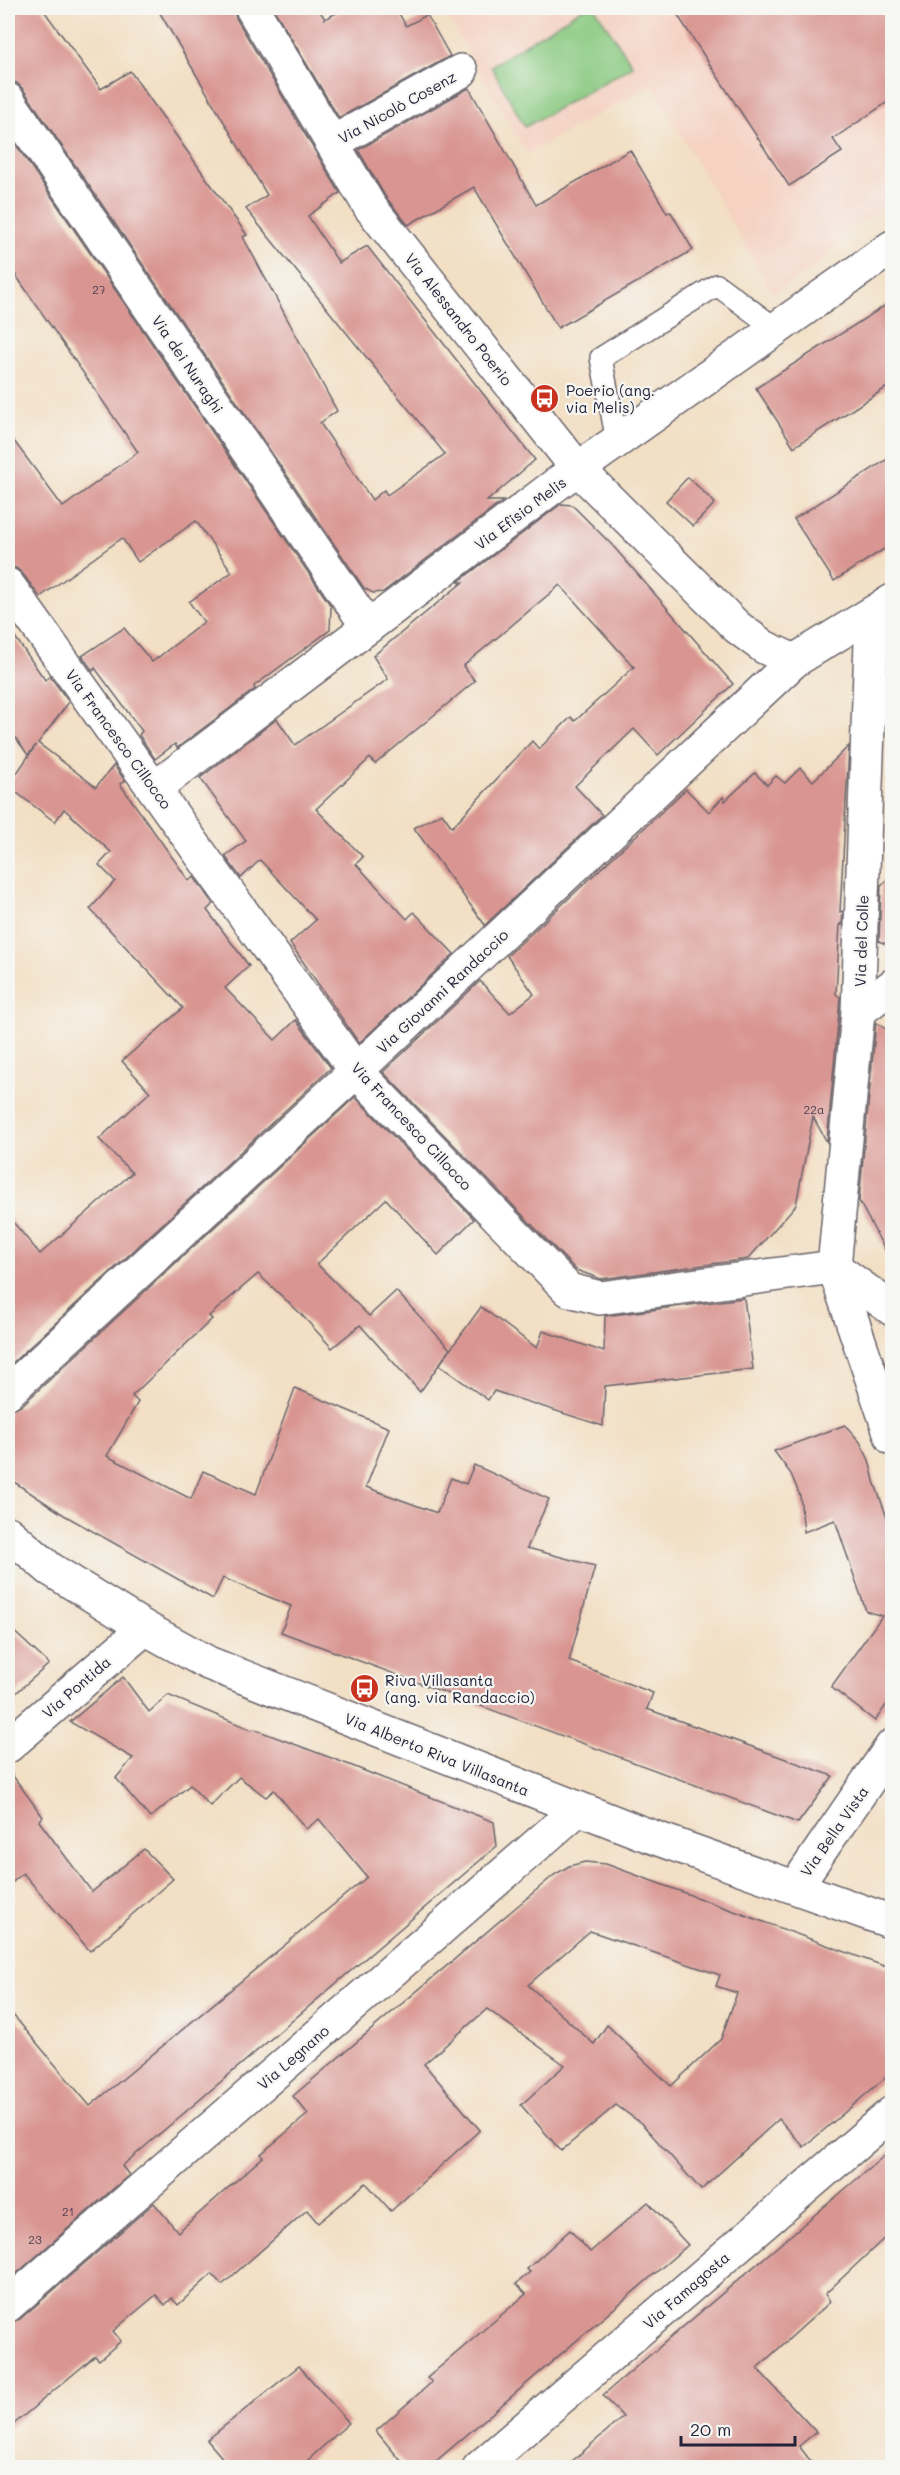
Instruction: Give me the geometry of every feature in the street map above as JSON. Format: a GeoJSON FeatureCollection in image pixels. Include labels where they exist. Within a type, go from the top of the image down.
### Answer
{"type":"FeatureCollection","features":[{"type":"Feature","properties":{"kind":"street","name":"Via Alessandro Poerio"},"geometry":{"type":"LineString","coordinates":[[252,8],[370,207],[578,469],[737,627],[764,647],[794,661]]}},
{"type":"Feature","properties":{"kind":"street","name":"Via Nicolò Cosenz"},"geometry":{"type":"LineString","coordinates":[[332,143],[461,70]]}},
{"type":"Feature","properties":{"kind":"street","name":"Via dei Nuraghi"},"geometry":{"type":"LineString","coordinates":[[8,100],[368,627]]}},
{"type":"Feature","properties":{"kind":"street","name":"Via Efisio Melis"},"geometry":{"type":"LineString","coordinates":[[155,788],[578,469],[892,247]]}},
{"type":"Feature","properties":{"kind":"street","name":"Via Francesco Cillocco"},"geometry":{"type":"LineString","coordinates":[[8,585],[356,1071],[569,1290],[600,1298],[834,1267]]}},
{"type":"Feature","properties":{"kind":"street","name":"Via Giovanni Randaccio"},"geometry":{"type":"LineString","coordinates":[[8,1392],[356,1071],[794,661],[882,607]]}},
{"type":"Feature","properties":{"kind":"street","name":"Via del Colle"},"geometry":{"type":"LineString","coordinates":[[834,1267],[858,1012],[882,607]]}},
{"type":"Feature","properties":{"kind":"street"},"geometry":{"type":"LineString","coordinates":[[858,1012],[892,986]]}},
{"type":"Feature","properties":{"kind":"street"},"geometry":{"type":"LineString","coordinates":[[834,1267],[892,1309]]}},
{"type":"Feature","properties":{"kind":"street"},"geometry":{"type":"LineString","coordinates":[[834,1267],[892,1438]]}},
{"type":"Feature","properties":{"kind":"street"},"geometry":{"type":"LineString","coordinates":[[859,1341],[892,1318]]}},
{"type":"Feature","properties":{"kind":"street","name":"Via Alberto Riva Villasanta"},"geometry":{"type":"LineString","coordinates":[[8,1533],[50,1569],[145,1628],[208,1663],[578,1809],[892,1922]]}},
{"type":"Feature","properties":{"kind":"street","name":"Via Pontida"},"geometry":{"type":"LineString","coordinates":[[8,1746],[145,1628]]}},
{"type":"Feature","properties":{"kind":"street","name":"Via Bella Vista"},"geometry":{"type":"LineString","coordinates":[[796,1886],[892,1746]]}},
{"type":"Feature","properties":{"kind":"street","name":"Via Legnano"},"geometry":{"type":"LineString","coordinates":[[8,2305],[578,1809]]}},
{"type":"Feature","properties":{"kind":"street","name":"Via Famagosta"},"geometry":{"type":"LineString","coordinates":[[479,2468],[892,2113]]}},
{"type":"Feature","properties":{"kind":"lane"},"geometry":{"type":"LineString","coordinates":[[617,441],[601,358],[717,285],[776,329]]}},
{"type":"Feature","properties":{"kind":"shaded area"},"geometry":{"type":"Polygon","coordinates":[[[443,8],[892,8],[892,204],[836,240],[825,260],[773,294],[652,84],[527,154],[443,8]]]}},
{"type":"Feature","properties":{"kind":"green space"},"geometry":{"type":"Polygon","coordinates":[[[583,8],[595,8],[633,66],[525,127],[491,66],[583,8]]]}},
{"type":"Feature","properties":{"kind":"building"},"geometry":{"type":"Polygon","coordinates":[[[8,8],[42,8],[101,89],[130,71],[247,235],[243,237],[337,411],[320,423],[372,500],[384,490],[387,495],[445,454],[246,209],[267,195],[157,8],[233,8],[236,18],[340,193],[308,216],[339,263],[367,246],[535,460],[487,501],[503,501],[383,592],[373,593],[364,588],[23,89],[17,83],[8,81],[8,8]]]}},
{"type":"Feature","properties":{"kind":"building"},"geometry":{"type":"Polygon","coordinates":[[[273,8],[318,8],[325,19],[346,8],[396,8],[406,26],[427,15],[450,56],[339,118],[273,8]]]}},
{"type":"Feature","properties":{"kind":"building"},"geometry":{"type":"Polygon","coordinates":[[[673,8],[892,8],[892,99],[833,139],[842,152],[789,186],[673,8]]]}},
{"type":"Feature","properties":{"kind":"building"},"geometry":{"type":"Polygon","coordinates":[[[469,88],[536,205],[630,150],[667,213],[671,212],[693,250],[558,328],[474,187],[408,225],[385,196],[358,150],[469,88]]]}},
{"type":"Feature","properties":{"kind":"building"},"geometry":{"type":"Polygon","coordinates":[[[8,133],[331,606],[330,630],[254,686],[255,689],[177,748],[175,744],[155,759],[139,735],[142,731],[95,668],[93,671],[82,656],[124,628],[152,662],[204,622],[189,602],[232,572],[196,521],[138,562],[122,538],[40,597],[23,574],[16,568],[8,566],[8,433],[63,507],[138,452],[8,264],[8,133]]]}},
{"type":"Feature","properties":{"kind":"building"},"geometry":{"type":"Polygon","coordinates":[[[892,301],[892,384],[794,447],[756,388],[892,301]]]}},
{"type":"Feature","properties":{"kind":"building"},"geometry":{"type":"Polygon","coordinates":[[[892,456],[892,544],[834,581],[794,519],[892,456]]]}},
{"type":"Feature","properties":{"kind":"building"},"geometry":{"type":"Polygon","coordinates":[[[688,477],[715,503],[693,526],[666,501],[688,477]]]}},
{"type":"Feature","properties":{"kind":"building"},"geometry":{"type":"Polygon","coordinates":[[[561,504],[572,505],[613,546],[733,684],[658,755],[634,729],[575,786],[602,815],[485,925],[414,828],[442,813],[452,827],[532,741],[539,749],[571,717],[575,721],[634,667],[560,585],[463,666],[475,681],[375,764],[370,758],[316,809],[363,857],[356,864],[407,919],[414,912],[454,954],[359,1043],[290,943],[316,920],[260,860],[241,878],[225,856],[246,841],[200,778],[277,719],[295,745],[388,679],[373,656],[463,582],[458,582],[561,504]]]}},
{"type":"Feature","properties":{"kind":"building"},"geometry":{"type":"Polygon","coordinates":[[[8,627],[45,680],[50,676],[69,702],[38,743],[96,787],[114,765],[125,781],[120,784],[189,881],[194,877],[213,904],[207,910],[249,966],[225,988],[275,1040],[296,1020],[331,1068],[8,1367],[8,1216],[40,1254],[132,1173],[99,1139],[150,1092],[122,1061],[183,1008],[90,909],[115,881],[99,865],[111,852],[64,809],[55,822],[8,786],[36,745],[28,755],[8,727],[8,627]]]}},
{"type":"Feature","properties":{"kind":"building"},"geometry":{"type":"Polygon","coordinates":[[[849,746],[840,912],[843,911],[842,925],[840,924],[836,994],[840,997],[827,1142],[813,1117],[796,1205],[748,1259],[601,1279],[576,1270],[383,1072],[480,981],[510,1013],[534,994],[507,956],[686,789],[709,812],[723,797],[725,801],[755,773],[767,785],[776,776],[785,783],[800,768],[813,781],[849,746]]]}},
{"type":"Feature","properties":{"kind":"building"},"geometry":{"type":"Polygon","coordinates":[[[892,877],[892,947],[879,941],[881,885],[892,877]]]}},
{"type":"Feature","properties":{"kind":"building"},"geometry":{"type":"Polygon","coordinates":[[[876,1022],[892,1034],[892,1263],[859,1201],[876,1022]]]}},
{"type":"Feature","properties":{"kind":"building"},"geometry":{"type":"Polygon","coordinates":[[[355,1097],[474,1219],[438,1255],[386,1199],[317,1264],[369,1316],[396,1291],[450,1349],[420,1392],[360,1325],[332,1348],[300,1313],[258,1274],[209,1316],[212,1319],[132,1396],[138,1402],[107,1456],[191,1499],[203,1471],[256,1494],[295,1388],[389,1428],[366,1487],[437,1513],[451,1478],[466,1484],[474,1465],[549,1499],[527,1548],[595,1566],[569,1661],[653,1693],[647,1709],[833,1776],[798,1823],[281,1632],[291,1606],[223,1578],[213,1599],[64,1515],[8,1478],[8,1410],[21,1406],[355,1097]]]}},
{"type":"Feature","properties":{"kind":"building"},"geometry":{"type":"Polygon","coordinates":[[[744,1298],[753,1369],[605,1386],[603,1426],[494,1391],[488,1400],[439,1365],[481,1307],[537,1348],[543,1331],[604,1352],[605,1316],[744,1298]]]}},
{"type":"Feature","properties":{"kind":"building"},"geometry":{"type":"Polygon","coordinates":[[[845,1425],[860,1442],[869,1460],[892,1532],[892,1697],[875,1721],[831,1687],[882,1616],[866,1611],[835,1520],[804,1532],[800,1496],[791,1474],[774,1451],[845,1425]]]}},
{"type":"Feature","properties":{"kind":"building"},"geometry":{"type":"Polygon","coordinates":[[[8,1626],[49,1664],[8,1700],[8,1626]]]}},
{"type":"Feature","properties":{"kind":"building"},"geometry":{"type":"Polygon","coordinates":[[[123,1677],[149,1712],[168,1695],[252,1730],[342,1762],[494,1822],[497,1846],[122,2166],[129,2175],[8,2281],[8,2009],[90,2106],[367,1877],[319,1819],[306,1829],[274,1790],[266,1797],[239,1777],[210,1806],[190,1785],[150,1818],[116,1778],[133,1758],[70,1722],[123,1677]]]}},
{"type":"Feature","properties":{"kind":"building"},"geometry":{"type":"Polygon","coordinates":[[[8,1769],[43,1817],[39,1821],[92,1892],[144,1849],[173,1879],[90,1951],[23,1873],[8,1886],[8,1769]]]}},
{"type":"Feature","properties":{"kind":"building"},"geometry":{"type":"Polygon","coordinates":[[[585,1862],[606,1864],[892,1969],[892,2072],[804,2147],[779,2119],[701,2190],[642,2124],[616,2105],[561,2151],[521,2105],[565,2065],[487,2009],[424,2064],[480,2130],[391,2211],[366,2183],[318,2223],[307,2210],[222,2285],[212,2274],[178,2305],[172,2298],[165,2305],[156,2295],[113,2331],[121,2341],[99,2360],[95,2356],[8,2429],[8,2323],[20,2319],[154,2203],[178,2232],[263,2157],[261,2154],[308,2114],[293,2096],[554,1875],[569,1866],[585,1862]],[[590,1931],[528,1985],[594,2044],[607,2025],[671,2086],[721,2039],[737,1993],[716,1986],[720,1975],[590,1931]]]}},
{"type":"Feature","properties":{"kind":"building"},"geometry":{"type":"Polygon","coordinates":[[[892,2149],[892,2231],[825,2294],[830,2302],[757,2368],[816,2432],[799,2446],[816,2468],[564,2468],[623,2417],[603,2395],[892,2149]]]}},
{"type":"Feature","properties":{"kind":"building"},"geometry":{"type":"Polygon","coordinates":[[[648,2202],[688,2245],[428,2468],[407,2468],[376,2431],[432,2382],[427,2378],[526,2294],[516,2284],[530,2272],[527,2269],[570,2230],[590,2252],[648,2202]]]}},
{"type":"Feature","properties":{"kind":"building"},"geometry":{"type":"Polygon","coordinates":[[[299,2366],[349,2423],[299,2468],[231,2468],[207,2440],[299,2366]]]}},
{"type":"Feature","properties":{"kind":"place","name":"Poerio (ang. via Melis)"},"geometry":{"type":"Point","coordinates":[545,399]}},
{"type":"Feature","properties":{"kind":"place","name":"Riva Villasanta (ang. via Randaccio)"},"geometry":{"type":"Point","coordinates":[364,1689]}}]}
